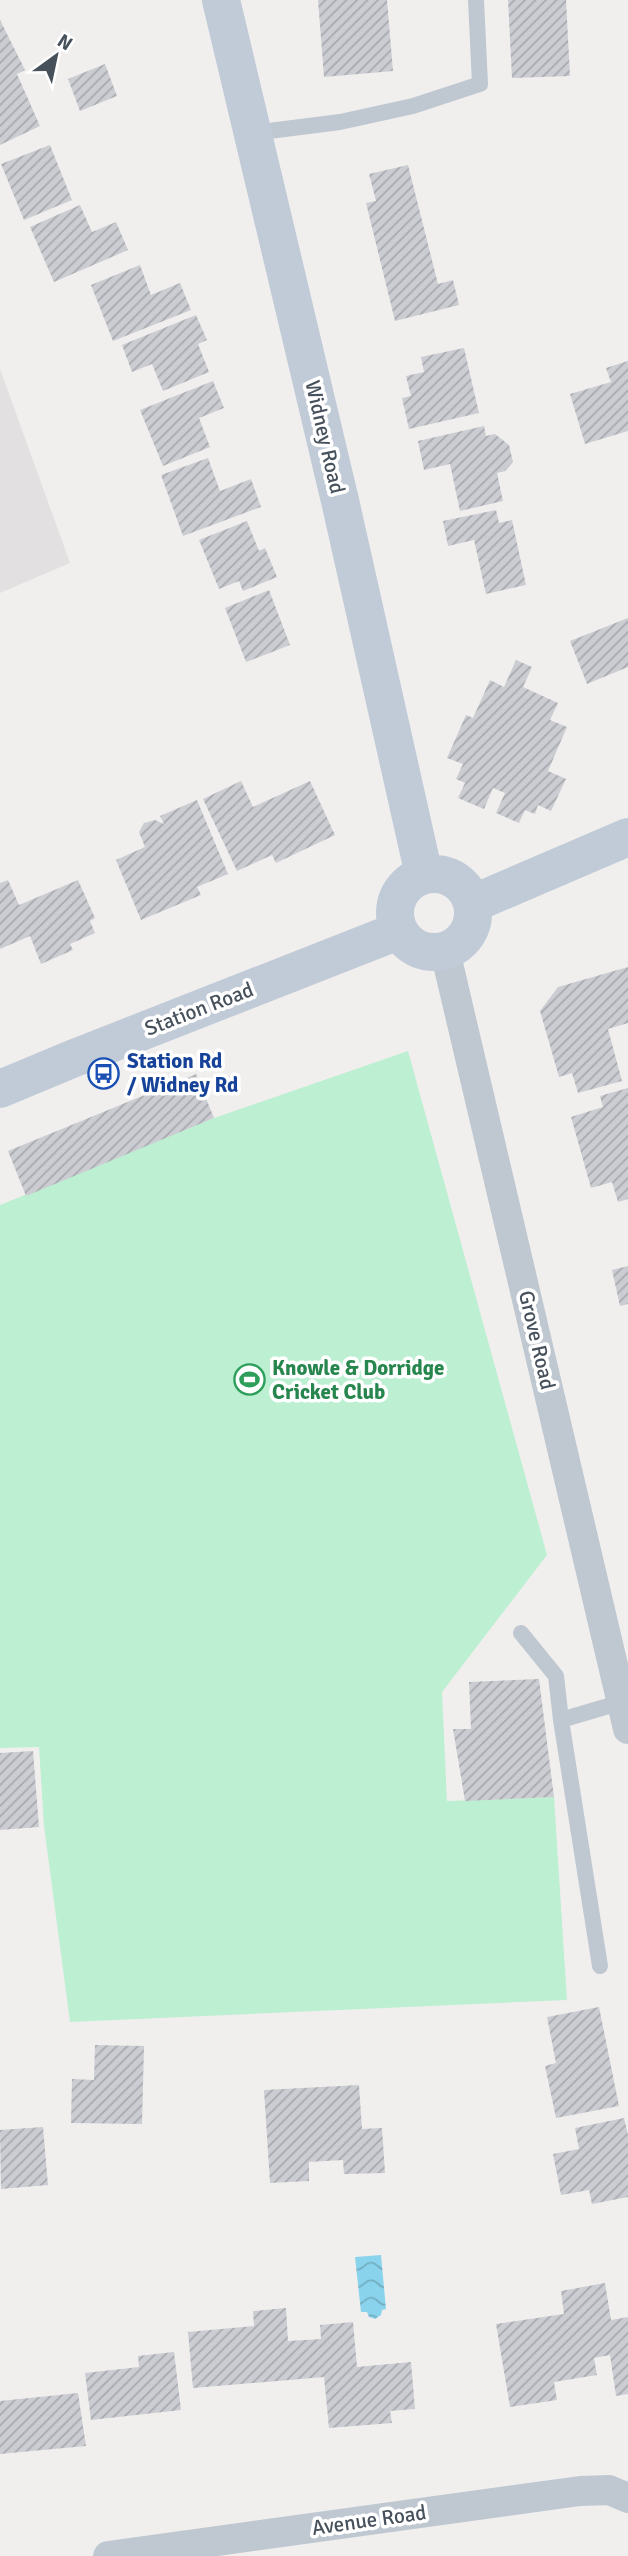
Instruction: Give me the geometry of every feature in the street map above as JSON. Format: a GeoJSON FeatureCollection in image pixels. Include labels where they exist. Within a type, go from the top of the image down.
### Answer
{"type":"FeatureCollection","features":[{"type":"Feature","properties":{"kind":"street","name":"Widney Road"},"geometry":{"type":"LineString","coordinates":[[221,0],[341,505],[424,875]]}},
{"type":"Feature","properties":{"kind":"street"},"geometry":{"type":"LineString","coordinates":[[472,904],[628,838]]}},
{"type":"Feature","properties":{"kind":"street"},"geometry":{"type":"LineString","coordinates":[[440,874],[455,879],[466,890],[472,904],[470,929],[460,942],[446,951],[424,951],[414,947],[398,931],[394,908],[398,896],[413,879],[424,875],[440,874]]}},
{"type":"Feature","properties":{"kind":"street","name":"Station Road"},"geometry":{"type":"LineString","coordinates":[[0,1089],[398,931]]}},
{"type":"Feature","properties":{"kind":"street","name":"Grove Road"},"geometry":{"type":"LineString","coordinates":[[446,951],[625,1716]]}},
{"type":"Feature","properties":{"kind":"street","name":"Avenue Road"},"geometry":{"type":"LineString","coordinates":[[108,2556],[580,2491],[609,2490],[628,2498]]}},
{"type":"Feature","properties":{"kind":"lane"},"geometry":{"type":"LineString","coordinates":[[253,134],[340,122],[413,106],[480,84],[476,0]]}},
{"type":"Feature","properties":{"kind":"lane"},"geometry":{"type":"LineString","coordinates":[[521,1633],[556,1676],[600,1966]]}},
{"type":"Feature","properties":{"kind":"lane"},"geometry":{"type":"LineString","coordinates":[[561,1720],[625,1716]]}},
{"type":"Feature","properties":{"kind":"shaded area"},"geometry":{"type":"Polygon","coordinates":[[[0,369],[70,563],[0,593],[0,369]]]}},
{"type":"Feature","properties":{"kind":"green space","name":"Knowle & Dorridge Cricket Club"},"geometry":{"type":"Polygon","coordinates":[[[408,1051],[547,1555],[442,1692],[447,1801],[554,1797],[567,2000],[70,2022],[44,1826],[39,1747],[0,1748],[0,1205],[214,1118],[408,1051]]]}},
{"type":"Feature","properties":{"kind":"water"},"geometry":{"type":"Polygon","coordinates":[[[381,2255],[386,2309],[375,2319],[369,2317],[367,2312],[361,2312],[355,2257],[381,2255]]]}},
{"type":"Feature","properties":{"kind":"building"},"geometry":{"type":"Polygon","coordinates":[[[318,0],[387,0],[393,71],[324,77],[318,0]]]}},
{"type":"Feature","properties":{"kind":"building"},"geometry":{"type":"Polygon","coordinates":[[[508,0],[566,0],[570,76],[512,78],[508,0]]]}},
{"type":"Feature","properties":{"kind":"building"},"geometry":{"type":"Polygon","coordinates":[[[0,20],[25,70],[17,74],[40,126],[0,145],[0,20]]]}},
{"type":"Feature","properties":{"kind":"building"},"geometry":{"type":"Polygon","coordinates":[[[105,64],[117,96],[80,111],[68,79],[105,64]]]}},
{"type":"Feature","properties":{"kind":"building"},"geometry":{"type":"Polygon","coordinates":[[[50,145],[72,200],[24,220],[1,164],[50,145]]]}},
{"type":"Feature","properties":{"kind":"building"},"geometry":{"type":"Polygon","coordinates":[[[408,165],[438,284],[453,280],[459,305],[395,321],[366,203],[376,201],[369,174],[408,165]]]}},
{"type":"Feature","properties":{"kind":"building"},"geometry":{"type":"Polygon","coordinates":[[[80,205],[92,232],[116,222],[128,250],[54,282],[30,227],[80,205]]]}},
{"type":"Feature","properties":{"kind":"building"},"geometry":{"type":"Polygon","coordinates":[[[140,265],[151,295],[180,283],[191,310],[113,341],[91,285],[140,265]]]}},
{"type":"Feature","properties":{"kind":"building"},"geometry":{"type":"Polygon","coordinates":[[[196,315],[207,340],[198,344],[209,372],[163,391],[152,364],[132,372],[122,345],[196,315]]]}},
{"type":"Feature","properties":{"kind":"building"},"geometry":{"type":"Polygon","coordinates":[[[464,348],[479,413],[409,429],[402,398],[411,396],[406,376],[424,372],[421,357],[464,348]]]}},
{"type":"Feature","properties":{"kind":"building"},"geometry":{"type":"Polygon","coordinates":[[[628,361],[628,431],[585,444],[570,394],[611,382],[606,368],[628,361]]]}},
{"type":"Feature","properties":{"kind":"building"},"geometry":{"type":"Polygon","coordinates":[[[213,381],[224,408],[199,418],[210,447],[163,466],[140,410],[213,381]]]}},
{"type":"Feature","properties":{"kind":"building"},"geometry":{"type":"Polygon","coordinates":[[[484,426],[486,436],[495,434],[509,445],[513,462],[505,471],[497,473],[503,501],[460,511],[450,464],[424,470],[418,441],[484,426]]]}},
{"type":"Feature","properties":{"kind":"building"},"geometry":{"type":"Polygon","coordinates":[[[208,458],[220,491],[251,479],[261,507],[183,536],[161,475],[208,458]]]}},
{"type":"Feature","properties":{"kind":"building"},"geometry":{"type":"Polygon","coordinates":[[[496,510],[499,523],[512,520],[526,585],[486,594],[474,540],[448,546],[443,521],[496,510]]]}},
{"type":"Feature","properties":{"kind":"building"},"geometry":{"type":"Polygon","coordinates":[[[247,521],[259,551],[265,548],[277,577],[243,591],[239,581],[219,589],[199,540],[247,521]]]}},
{"type":"Feature","properties":{"kind":"building"},"geometry":{"type":"Polygon","coordinates":[[[269,590],[290,645],[246,662],[225,608],[269,590]]]}},
{"type":"Feature","properties":{"kind":"building"},"geometry":{"type":"Polygon","coordinates":[[[628,618],[628,667],[587,684],[570,641],[628,618]]]}},
{"type":"Feature","properties":{"kind":"building"},"geometry":{"type":"Polygon","coordinates":[[[516,660],[532,667],[523,687],[558,703],[550,720],[567,727],[548,771],[566,779],[551,811],[538,805],[535,814],[525,810],[519,823],[496,813],[505,793],[493,788],[484,809],[458,798],[465,783],[456,779],[463,764],[447,758],[466,715],[473,718],[490,680],[504,687],[516,660]]]}},
{"type":"Feature","properties":{"kind":"building"},"geometry":{"type":"Polygon","coordinates":[[[241,781],[253,807],[310,781],[335,835],[276,863],[272,855],[237,871],[203,799],[241,781]]]}},
{"type":"Feature","properties":{"kind":"building"},"geometry":{"type":"Polygon","coordinates":[[[197,800],[228,874],[197,887],[201,895],[141,920],[116,860],[145,847],[139,832],[144,823],[155,820],[164,824],[160,816],[197,800]]]}},
{"type":"Feature","properties":{"kind":"building"},"geometry":{"type":"Polygon","coordinates":[[[8,880],[19,905],[78,880],[95,918],[90,921],[95,933],[70,944],[73,950],[41,964],[30,936],[0,949],[0,883],[8,880]]]}},
{"type":"Feature","properties":{"kind":"building"},"geometry":{"type":"Polygon","coordinates":[[[628,967],[628,1023],[608,1029],[622,1081],[578,1093],[572,1073],[559,1077],[540,1011],[558,987],[628,967]]]}},
{"type":"Feature","properties":{"kind":"building"},"geometry":{"type":"Polygon","coordinates":[[[196,1074],[214,1118],[26,1196],[8,1151],[196,1074]]]}},
{"type":"Feature","properties":{"kind":"building"},"geometry":{"type":"Polygon","coordinates":[[[628,1088],[628,1199],[618,1202],[612,1182],[591,1188],[571,1117],[603,1107],[600,1096],[628,1088]]]}},
{"type":"Feature","properties":{"kind":"building"},"geometry":{"type":"Polygon","coordinates":[[[628,1266],[628,1304],[620,1306],[612,1270],[628,1266]]]}},
{"type":"Feature","properties":{"kind":"building"},"geometry":{"type":"Polygon","coordinates":[[[539,1679],[554,1797],[465,1801],[453,1729],[471,1729],[469,1682],[539,1679]]]}},
{"type":"Feature","properties":{"kind":"building"},"geometry":{"type":"Polygon","coordinates":[[[33,1751],[39,1827],[0,1830],[0,1753],[33,1751]]]}},
{"type":"Feature","properties":{"kind":"building"},"geometry":{"type":"Polygon","coordinates":[[[599,2007],[619,2106],[556,2118],[545,2066],[556,2063],[547,2017],[599,2007]]]}},
{"type":"Feature","properties":{"kind":"building"},"geometry":{"type":"Polygon","coordinates":[[[95,2045],[144,2046],[142,2124],[71,2123],[72,2079],[94,2080],[95,2045]]]}},
{"type":"Feature","properties":{"kind":"building"},"geometry":{"type":"Polygon","coordinates":[[[359,2085],[362,2129],[382,2128],[385,2173],[344,2174],[343,2160],[309,2162],[309,2181],[270,2183],[264,2090],[359,2085]]]}},
{"type":"Feature","properties":{"kind":"building"},"geometry":{"type":"Polygon","coordinates":[[[624,2118],[628,2135],[628,2197],[592,2204],[589,2190],[561,2195],[553,2154],[579,2149],[575,2128],[624,2118]]]}},
{"type":"Feature","properties":{"kind":"building"},"geometry":{"type":"Polygon","coordinates":[[[43,2127],[48,2185],[1,2189],[0,2130],[43,2127]]]}},
{"type":"Feature","properties":{"kind":"building"},"geometry":{"type":"Polygon","coordinates":[[[605,2283],[611,2320],[628,2317],[628,2394],[616,2396],[610,2355],[594,2358],[597,2375],[554,2382],[557,2400],[510,2407],[496,2324],[564,2314],[561,2291],[605,2283]]]}},
{"type":"Feature","properties":{"kind":"building"},"geometry":{"type":"Polygon","coordinates":[[[286,2308],[288,2341],[321,2339],[320,2325],[353,2322],[357,2367],[411,2362],[415,2409],[390,2411],[392,2423],[329,2428],[324,2377],[193,2388],[188,2332],[254,2326],[253,2311],[286,2308]]]}},
{"type":"Feature","properties":{"kind":"building"},"geometry":{"type":"Polygon","coordinates":[[[174,2352],[181,2410],[91,2420],[85,2373],[139,2367],[138,2356],[174,2352]]]}},
{"type":"Feature","properties":{"kind":"building"},"geometry":{"type":"Polygon","coordinates":[[[78,2393],[86,2446],[0,2454],[0,2401],[78,2393]]]}},
{"type":"Feature","properties":{"kind":"place","name":"Station Rd / Widney Rd"},"geometry":{"type":"Point","coordinates":[104,1073]}},
{"type":"Feature","properties":{"kind":"place","name":"Knowle & Dorridge Cricket Club"},"geometry":{"type":"Point","coordinates":[249,1380]}}]}
